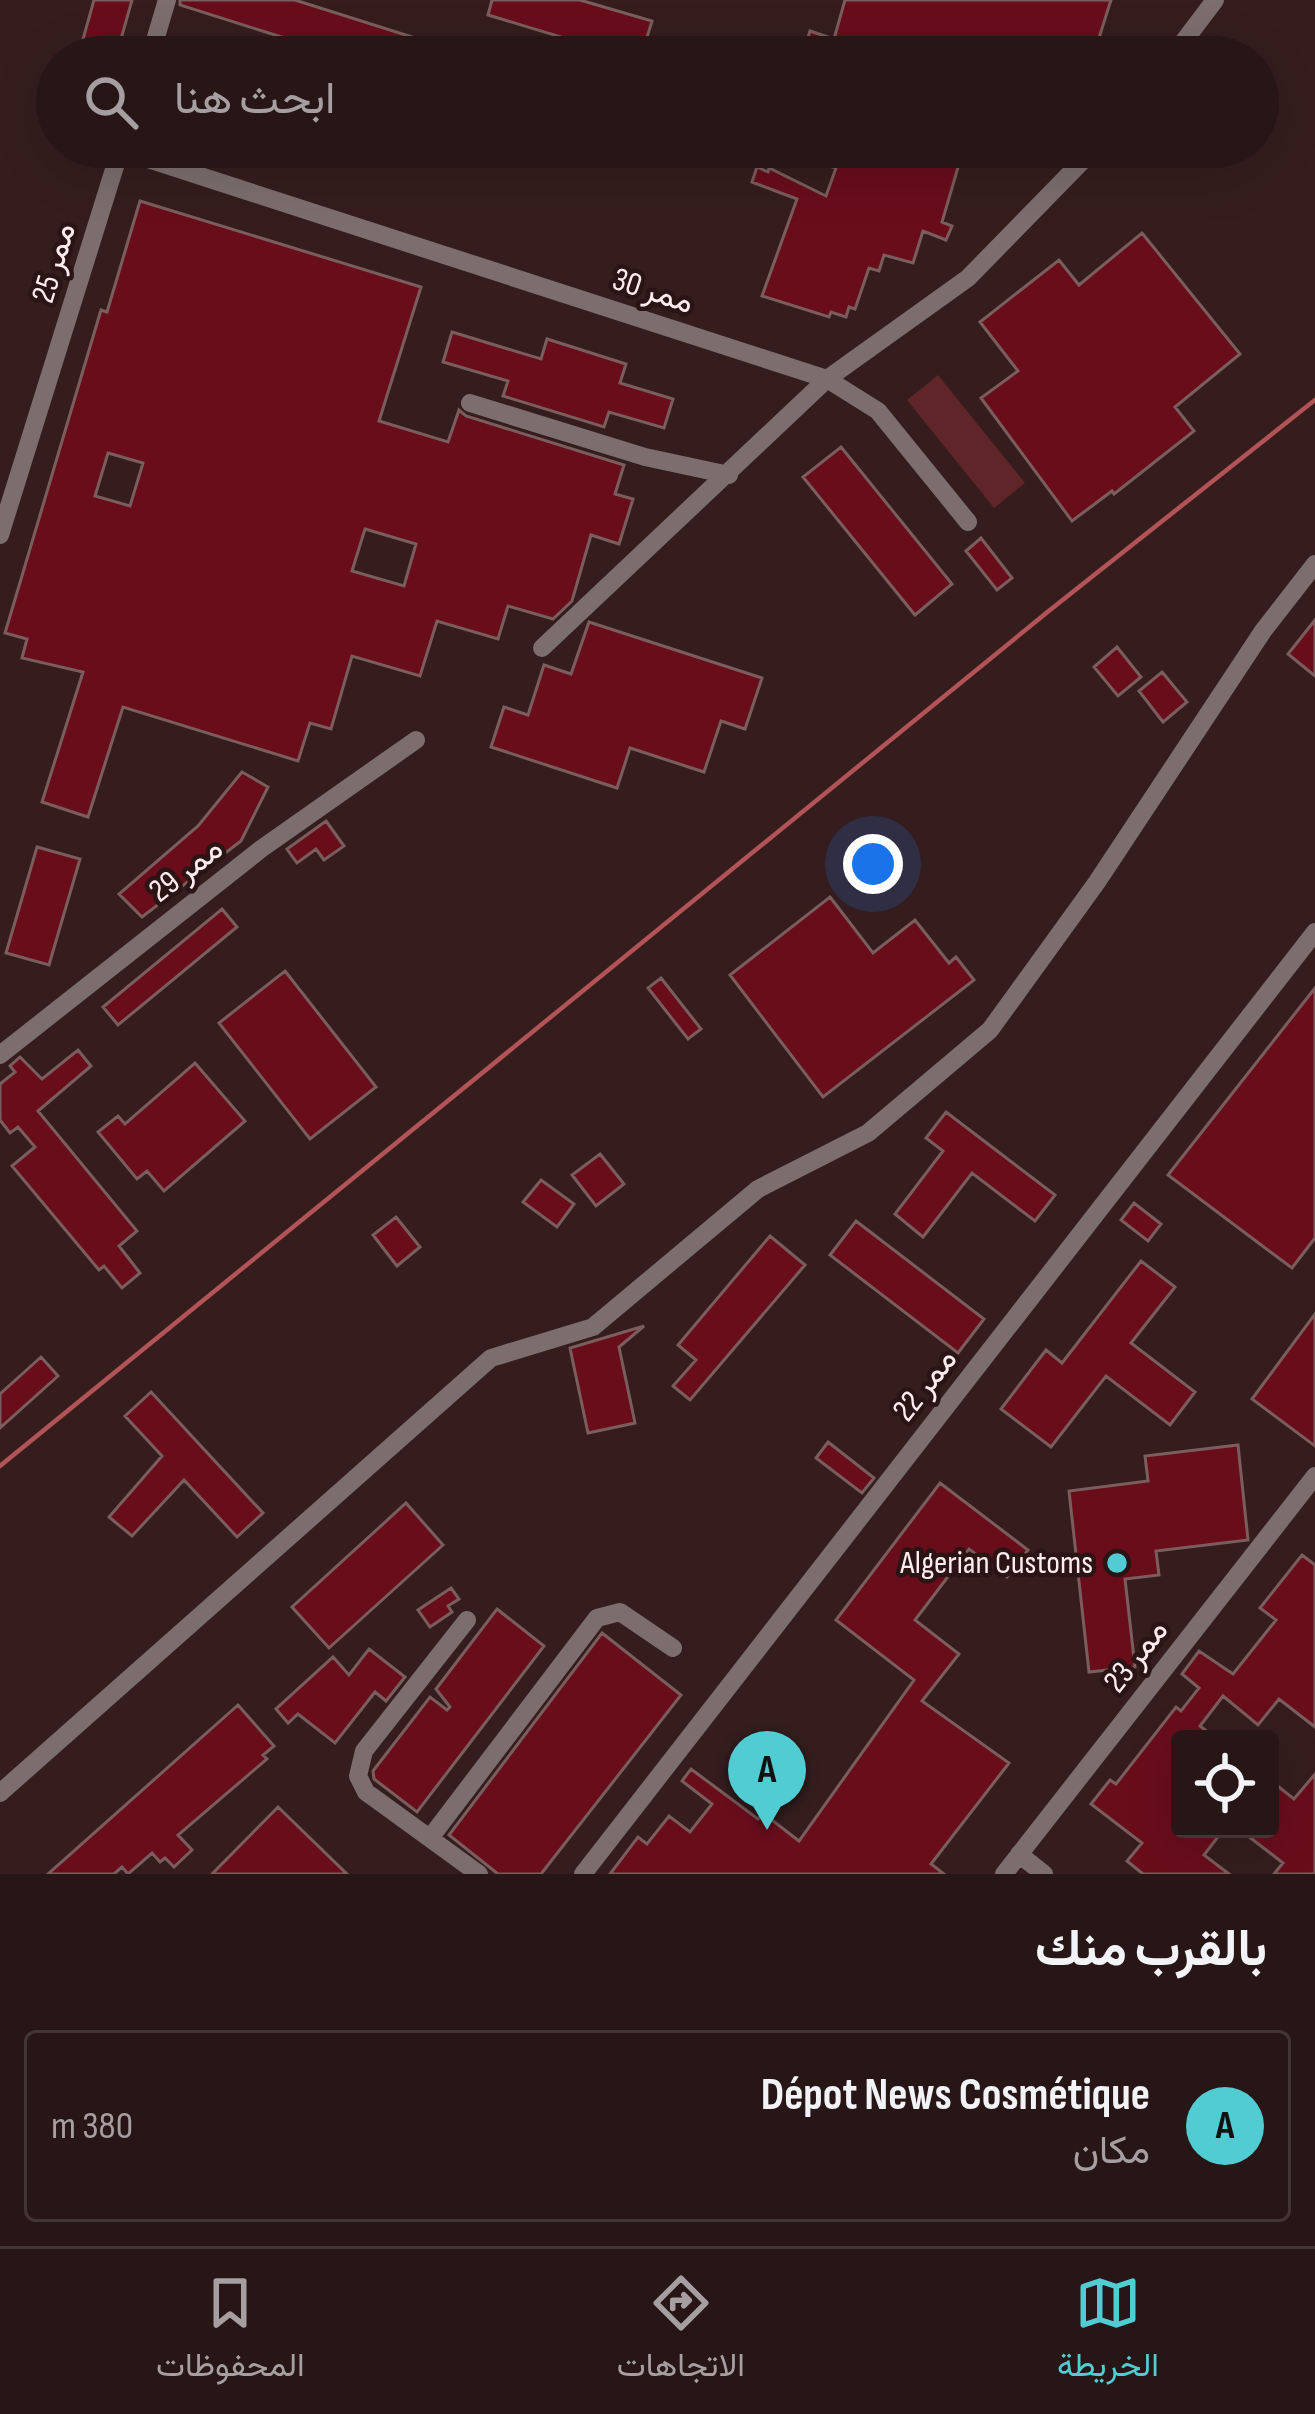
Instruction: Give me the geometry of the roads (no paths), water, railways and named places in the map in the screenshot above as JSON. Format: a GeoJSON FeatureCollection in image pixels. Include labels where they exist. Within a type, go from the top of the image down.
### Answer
{"type":"FeatureCollection","features":[{"type":"Feature","properties":{"kind":"lane"},"geometry":{"type":"LineString","coordinates":[[156,36],[167,0]]}},
{"type":"Feature","properties":{"kind":"lane"},"geometry":{"type":"LineString","coordinates":[[1188,36],[1215,0]]}},
{"type":"Feature","properties":{"kind":"lane","name":"ممر 25"},"geometry":{"type":"LineString","coordinates":[[0,535],[115,168]]}},
{"type":"Feature","properties":{"kind":"lane","name":"ممر 30"},"geometry":{"type":"LineString","coordinates":[[179,168],[827,379],[878,411],[968,522]]}},
{"type":"Feature","properties":{"kind":"lane"},"geometry":{"type":"LineString","coordinates":[[542,648],[827,379],[968,278],[1075,168]]}},
{"type":"Feature","properties":{"kind":"lane"},"geometry":{"type":"LineString","coordinates":[[470,403],[645,458],[729,475]]}},
{"type":"Feature","properties":{"kind":"lane"},"geometry":{"type":"LineString","coordinates":[[0,1793],[490,1358],[592,1327],[758,1189],[868,1133],[990,1030],[1097,882],[1263,631],[1315,564]]}},
{"type":"Feature","properties":{"kind":"lane","name":"ممر 29"},"geometry":{"type":"LineString","coordinates":[[0,1055],[261,849],[416,740]]}},
{"type":"Feature","properties":{"kind":"lane","name":"ممر 22"},"geometry":{"type":"LineString","coordinates":[[583,1874],[1315,932]]}},
{"type":"Feature","properties":{"kind":"lane","name":"ممر 23"},"geometry":{"type":"LineString","coordinates":[[1004,1874],[1315,1475]]}},
{"type":"Feature","properties":{"kind":"lane"},"geometry":{"type":"LineString","coordinates":[[430,1838],[597,1618],[620,1612],[673,1648]]}},
{"type":"Feature","properties":{"kind":"lane"},"geometry":{"type":"LineString","coordinates":[[467,1620],[364,1751],[358,1776],[366,1792],[478,1874]]}},
{"type":"Feature","properties":{"kind":"lane"},"geometry":{"type":"LineString","coordinates":[[1019,1854],[1044,1874]]}},
{"type":"Feature","properties":{"kind":"waterway"},"geometry":{"type":"LineString","coordinates":[[0,1466],[1050,610],[1315,400]]}},
{"type":"Feature","properties":{"kind":"place","name":"Algerian Customs"},"geometry":{"type":"Point","coordinates":[1117,1563]}},
{"type":"Feature","properties":{"kind":"place","name":"Dépot News Cosmétique"},"geometry":{"type":"Point","coordinates":[767,1830]}}]}
